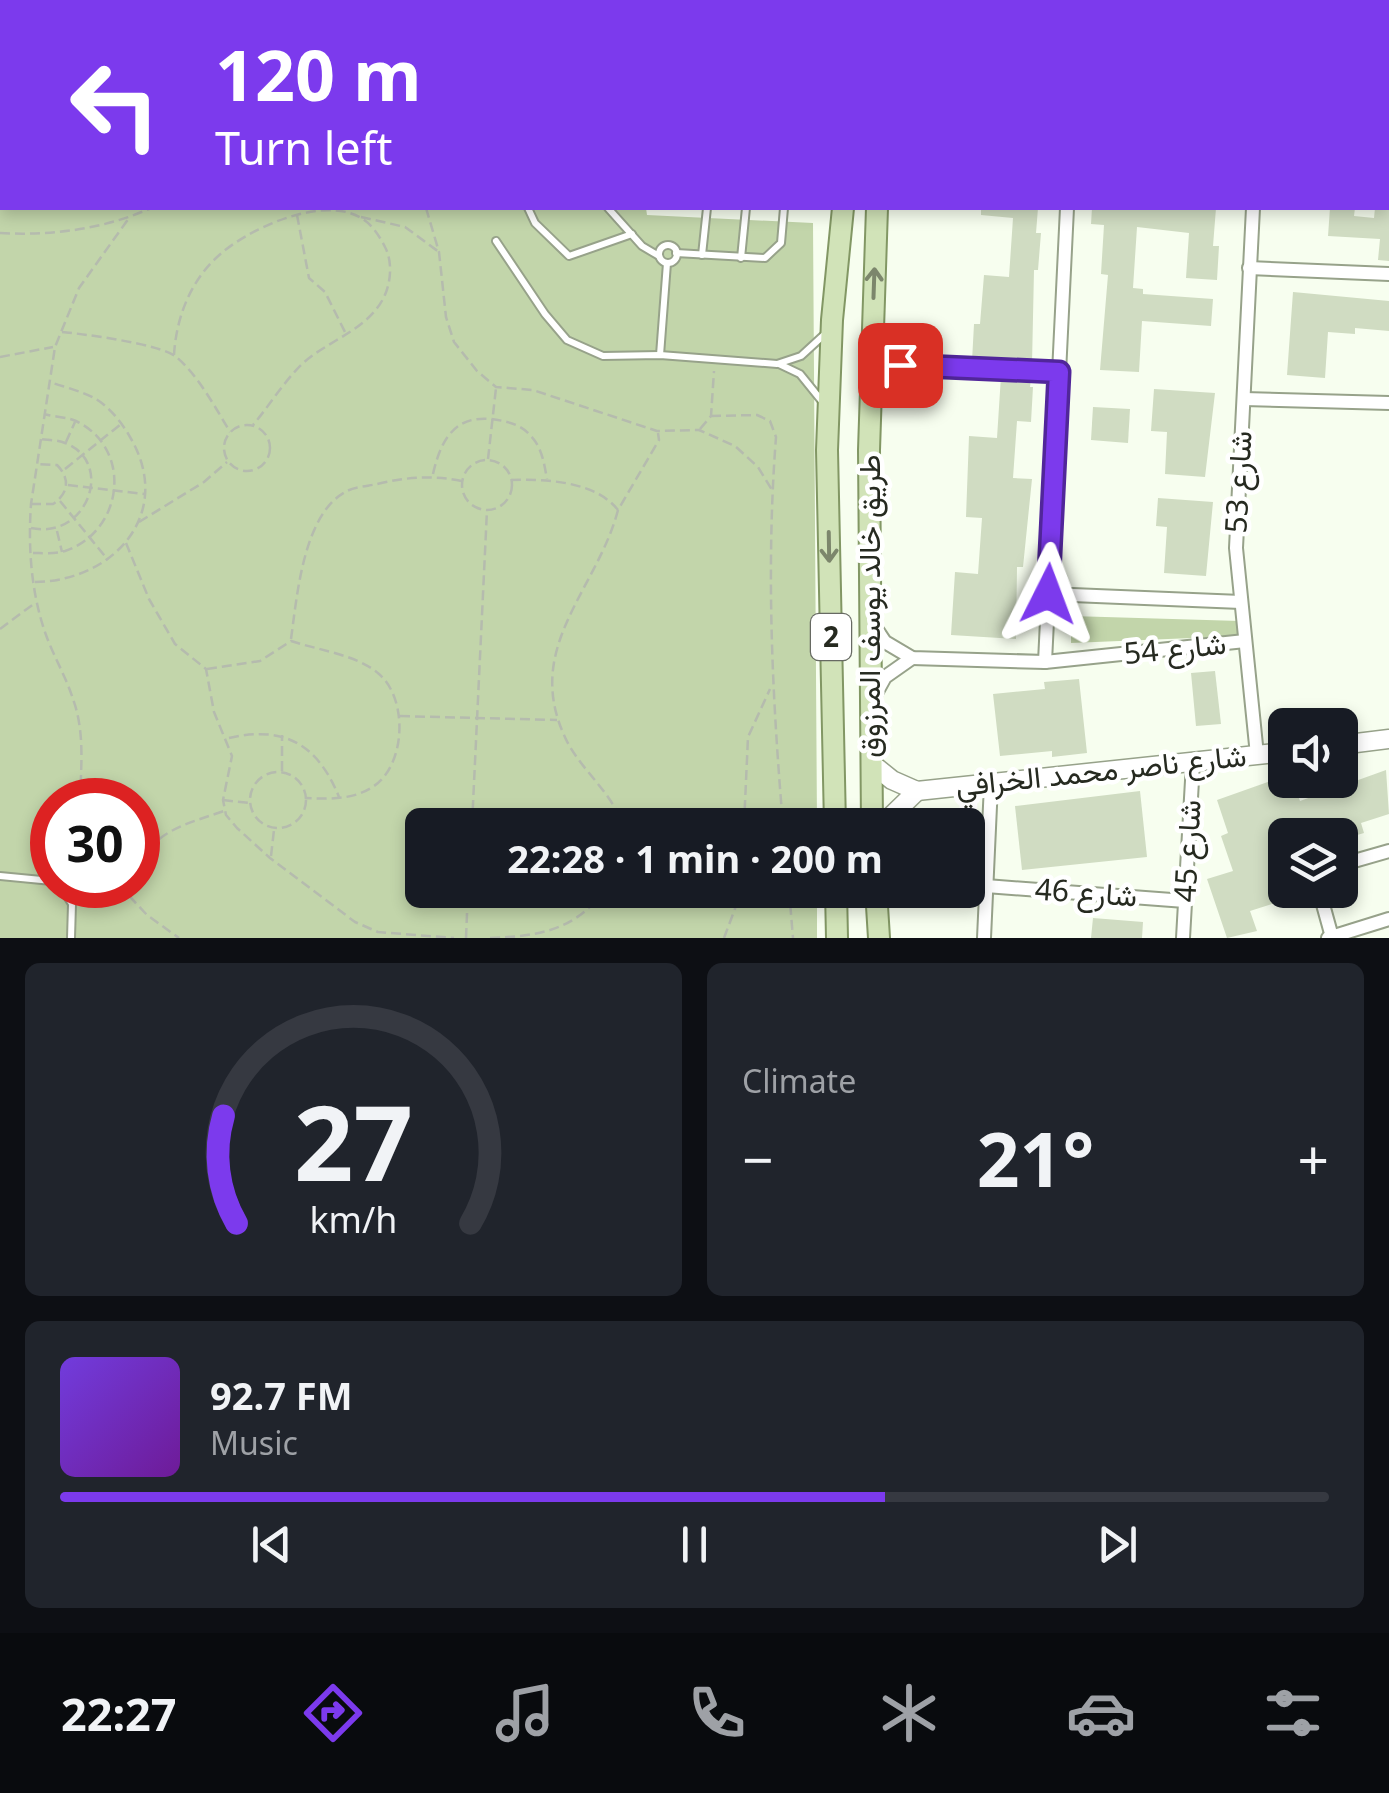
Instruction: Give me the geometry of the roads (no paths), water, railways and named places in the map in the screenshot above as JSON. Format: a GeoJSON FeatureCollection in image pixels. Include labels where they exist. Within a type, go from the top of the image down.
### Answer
{"type":"FeatureCollection","features":[{"type":"Feature","properties":{"kind":"main road","name":"طريق خالد يوسف المرزوق"},"geometry":{"type":"LineString","coordinates":[[835,808],[828,416],[843,210]]}},
{"type":"Feature","properties":{"kind":"main road","name":"طريق خالد يوسف المرزوق"},"geometry":{"type":"LineString","coordinates":[[872,808],[868,450],[876,210]]}},
{"type":"Feature","properties":{"kind":"main road"},"geometry":{"type":"LineString","coordinates":[[837,908],[838,938]]}},
{"type":"Feature","properties":{"kind":"main road"},"geometry":{"type":"LineString","coordinates":[[877,908],[879,938]]}},
{"type":"Feature","properties":{"kind":"street"},"geometry":{"type":"LineString","coordinates":[[1046,662],[1067,210]]}},
{"type":"Feature","properties":{"kind":"street","name":"شارع 53"},"geometry":{"type":"LineString","coordinates":[[1253,210],[1236,548],[1257,755]]}},
{"type":"Feature","properties":{"kind":"street"},"geometry":{"type":"LineString","coordinates":[[1249,268],[1389,274]]}},
{"type":"Feature","properties":{"kind":"street"},"geometry":{"type":"LineString","coordinates":[[1244,398],[1389,403]]}},
{"type":"Feature","properties":{"kind":"street","name":"شارع 54"},"geometry":{"type":"LineString","coordinates":[[1048,594],[1241,602]]}},
{"type":"Feature","properties":{"kind":"street"},"geometry":{"type":"LineString","coordinates":[[869,615],[886,642],[912,658],[885,676],[871,706]]}},
{"type":"Feature","properties":{"kind":"street","name":"شارع 54"},"geometry":{"type":"LineString","coordinates":[[912,658],[1046,662],[1246,641]]}},
{"type":"Feature","properties":{"kind":"street"},"geometry":{"type":"LineString","coordinates":[[1358,743],[1389,739]]}},
{"type":"Feature","properties":{"kind":"street","name":"شارع ناصر محمد الخرافي"},"geometry":{"type":"LineString","coordinates":[[871,763],[892,780],[917,790],[1268,754]]}},
{"type":"Feature","properties":{"kind":"street","name":"شارع 45"},"geometry":{"type":"LineString","coordinates":[[1183,938],[1193,763]]}},
{"type":"Feature","properties":{"kind":"street"},"geometry":{"type":"LineString","coordinates":[[984,938],[992,784]]}},
{"type":"Feature","properties":{"kind":"street","name":"شارع ناصر محمد الخرافي"},"geometry":{"type":"LineString","coordinates":[[899,808],[917,790]]}},
{"type":"Feature","properties":{"kind":"street"},"geometry":{"type":"LineString","coordinates":[[1358,860],[1389,851]]}},
{"type":"Feature","properties":{"kind":"street","name":"شارع 46"},"geometry":{"type":"LineString","coordinates":[[986,886],[1185,901]]}},
{"type":"Feature","properties":{"kind":"street"},"geometry":{"type":"LineString","coordinates":[[1323,908],[1330,937],[1389,919]]}},
{"type":"Feature","properties":{"kind":"lane"},"geometry":{"type":"LineString","coordinates":[[529,210],[535,223],[569,256],[632,234]]}},
{"type":"Feature","properties":{"kind":"lane"},"geometry":{"type":"LineString","coordinates":[[610,210],[645,249],[667,263]]}},
{"type":"Feature","properties":{"kind":"lane"},"geometry":{"type":"LineString","coordinates":[[702,255],[707,210]]}},
{"type":"Feature","properties":{"kind":"lane"},"geometry":{"type":"LineString","coordinates":[[741,258],[746,210]]}},
{"type":"Feature","properties":{"kind":"lane"},"geometry":{"type":"LineString","coordinates":[[676,253],[765,258],[778,250],[784,210]]}},
{"type":"Feature","properties":{"kind":"lane"},"geometry":{"type":"LineString","coordinates":[[496,241],[567,340],[603,356],[660,355],[778,364],[800,374],[818,393],[828,416]]}},
{"type":"Feature","properties":{"kind":"lane"},"geometry":{"type":"LineString","coordinates":[[659,256],[666,245],[673,247],[674,260],[667,263]]}},
{"type":"Feature","properties":{"kind":"lane"},"geometry":{"type":"LineString","coordinates":[[660,355],[667,263]]}},
{"type":"Feature","properties":{"kind":"lane"},"geometry":{"type":"LineString","coordinates":[[778,364],[801,356],[820,342],[832,320]]}},
{"type":"Feature","properties":{"kind":"lane"},"geometry":{"type":"LineString","coordinates":[[900,365],[1059,372]]}},
{"type":"Feature","properties":{"kind":"lane"},"geometry":{"type":"LineString","coordinates":[[0,876],[30,879]]}},
{"type":"Feature","properties":{"kind":"lane"},"geometry":{"type":"LineString","coordinates":[[70,938],[72,908]]}}]}
